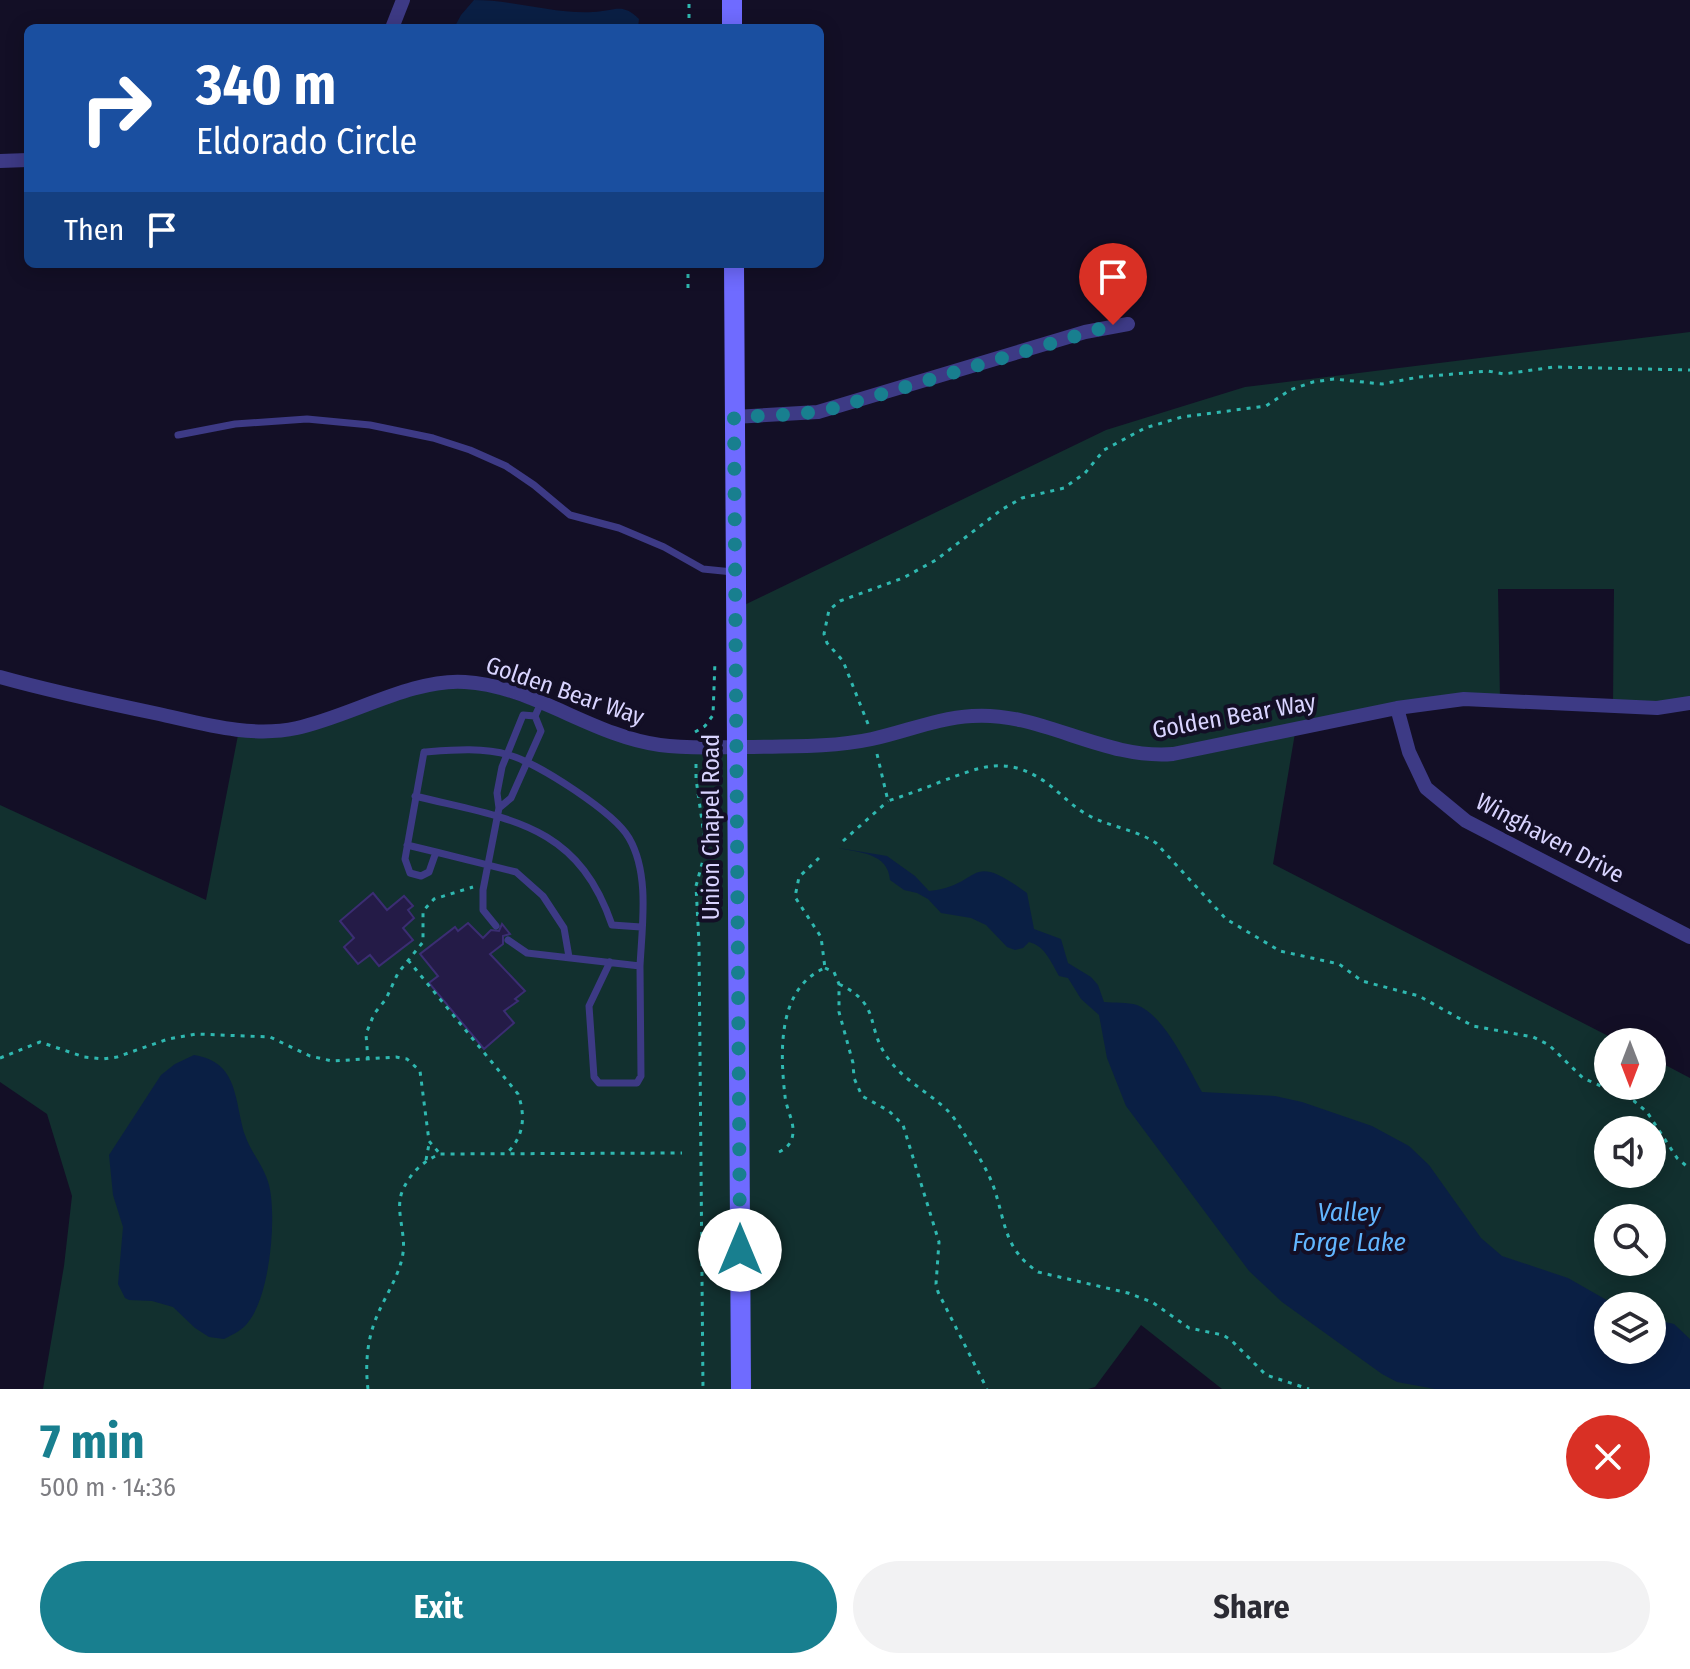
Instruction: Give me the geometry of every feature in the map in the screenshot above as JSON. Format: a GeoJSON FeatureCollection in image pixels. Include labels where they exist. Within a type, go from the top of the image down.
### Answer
{"type":"FeatureCollection","features":[{"type":"Feature","properties":{"kind":"main road"},"geometry":{"type":"LineString","coordinates":[[732,0],[732,24]]}},
{"type":"Feature","properties":{"kind":"main road","name":"Union Chapel Road"},"geometry":{"type":"LineString","coordinates":[[734,268],[741,1389]]}},
{"type":"Feature","properties":{"kind":"street"},"geometry":{"type":"LineString","coordinates":[[394,24],[403,0]]}},
{"type":"Feature","properties":{"kind":"street"},"geometry":{"type":"LineString","coordinates":[[0,161],[24,160]]}},
{"type":"Feature","properties":{"kind":"street"},"geometry":{"type":"LineString","coordinates":[[734,417],[800,414],[829,409],[1085,332],[1128,324]]}},
{"type":"Feature","properties":{"kind":"street","name":"Golden Bear Way"},"geometry":{"type":"LineString","coordinates":[[0,677],[53,692],[256,732],[299,728],[442,682],[465,682],[489,685],[538,709],[629,739],[660,745],[737,747],[842,744],[973,715],[1029,723],[1129,752],[1157,755],[1397,708],[1464,699],[1657,708],[1690,703]]}},
{"type":"Feature","properties":{"kind":"street","name":"Winghaven Drive"},"geometry":{"type":"LineString","coordinates":[[1397,708],[1409,752],[1426,788],[1466,821],[1690,937]]}},
{"type":"Feature","properties":{"kind":"lane"},"geometry":{"type":"LineString","coordinates":[[178,435],[235,424],[307,419],[370,425],[433,438],[506,466],[570,515],[619,528],[664,547],[703,569],[736,572]]}},
{"type":"Feature","properties":{"kind":"lane"},"geometry":{"type":"LineString","coordinates":[[496,926],[483,910],[487,863],[498,812],[497,793],[507,754],[523,715],[538,709],[541,731],[511,798],[498,812]]}},
{"type":"Feature","properties":{"kind":"lane"},"geometry":{"type":"LineString","coordinates":[[436,852],[429,872],[421,876],[410,873],[405,859],[424,752],[458,750],[507,754],[526,761],[594,803],[629,837],[640,868],[641,1076],[637,1083],[599,1083],[594,1077],[589,1006],[610,962]]}},
{"type":"Feature","properties":{"kind":"lane"},"geometry":{"type":"LineString","coordinates":[[415,796],[498,812],[532,827],[574,857],[603,900],[612,925],[641,927]]}},
{"type":"Feature","properties":{"kind":"lane"},"geometry":{"type":"LineString","coordinates":[[407,845],[516,872],[543,896],[564,928],[569,957]]}},
{"type":"Feature","properties":{"kind":"lane"},"geometry":{"type":"LineString","coordinates":[[508,940],[527,953],[640,966]]}},
{"type":"Feature","properties":{"kind":"path"},"geometry":{"type":"LineString","coordinates":[[689,0],[689,24]]}},
{"type":"Feature","properties":{"kind":"path"},"geometry":{"type":"LineString","coordinates":[[688,268],[688,288]]}},
{"type":"Feature","properties":{"kind":"path"},"geometry":{"type":"LineString","coordinates":[[888,801],[873,739],[843,661],[827,643],[824,634],[829,610],[840,601],[903,578],[936,560],[1001,510],[1022,498],[1064,488],[1085,473],[1104,450],[1124,437],[1182,417],[1266,406],[1290,390],[1334,379],[1382,384],[1419,377],[1488,371],[1504,374],[1554,367],[1690,370]]}},
{"type":"Feature","properties":{"kind":"path"},"geometry":{"type":"LineString","coordinates":[[703,1389],[696,886],[706,849],[696,779],[695,730],[705,726],[713,715],[715,661]]}},
{"type":"Feature","properties":{"kind":"path"},"geometry":{"type":"LineString","coordinates":[[843,841],[888,801],[990,765],[1008,765],[1024,770],[1044,781],[1075,808],[1095,819],[1144,835],[1156,843],[1226,919],[1280,951],[1339,964],[1362,981],[1419,996],[1473,1026],[1533,1037],[1549,1045],[1583,1078],[1634,1101],[1647,1112],[1677,1158],[1690,1169]]}},
{"type":"Feature","properties":{"kind":"path"},"geometry":{"type":"LineString","coordinates":[[819,858],[799,877],[795,897],[821,937],[825,968]]}},
{"type":"Feature","properties":{"kind":"path"},"geometry":{"type":"LineString","coordinates":[[368,1060],[366,1034],[408,960],[423,942],[423,911],[428,903],[476,886]]}},
{"type":"Feature","properties":{"kind":"path"},"geometry":{"type":"LineString","coordinates":[[408,960],[518,1094],[525,1119],[515,1145],[506,1154]]}},
{"type":"Feature","properties":{"kind":"path"},"geometry":{"type":"LineString","coordinates":[[779,1152],[789,1146],[793,1136],[785,1098],[785,1018],[803,983],[812,973],[825,968],[834,972],[839,984],[839,1012],[854,1078],[862,1096],[889,1111],[903,1125],[939,1242],[938,1292],[987,1389]]}},
{"type":"Feature","properties":{"kind":"path"},"geometry":{"type":"LineString","coordinates":[[839,984],[864,1001],[871,1010],[879,1042],[901,1074],[946,1109],[956,1121],[993,1184],[1005,1232],[1017,1255],[1027,1265],[1038,1272],[1117,1290],[1152,1302],[1189,1328],[1223,1335],[1231,1340],[1266,1375],[1309,1389]]}},
{"type":"Feature","properties":{"kind":"path"},"geometry":{"type":"LineString","coordinates":[[0,1058],[40,1042],[84,1057],[103,1059],[168,1039],[196,1034],[270,1037],[310,1056],[332,1061],[407,1059],[420,1071],[429,1141],[426,1160]]}},
{"type":"Feature","properties":{"kind":"path"},"geometry":{"type":"LineString","coordinates":[[429,1141],[440,1154]]}},
{"type":"Feature","properties":{"kind":"path"},"geometry":{"type":"LineString","coordinates":[[368,1389],[369,1341],[402,1259],[404,1232],[400,1196],[406,1183],[426,1160],[440,1154],[682,1153]]}},
{"type":"Feature","properties":{"kind":"green space"},"geometry":{"type":"Polygon","coordinates":[[[1690,332],[1690,703],[1613,706],[1614,589],[1498,589],[1500,701],[1296,727],[1273,864],[1594,1029],[1594,1100],[1666,1100],[1666,1065],[1690,1078],[1690,1389],[1222,1389],[1141,1325],[1095,1387],[1088,1389],[43,1389],[64,1266],[72,1196],[47,1114],[0,1082],[0,805],[206,900],[239,730],[256,732],[465,682],[629,739],[737,747],[736,609],[1106,430],[1245,387],[1690,332]]]}},
{"type":"Feature","properties":{"kind":"water"},"geometry":{"type":"Polygon","coordinates":[[[474,0],[578,12],[623,9],[639,19],[638,24],[456,24],[474,0]]]}},
{"type":"Feature","properties":{"kind":"water","name":"Valley Forge Lake"},"geometry":{"type":"Polygon","coordinates":[[[839,848],[887,856],[915,876],[929,891],[946,888],[983,871],[1007,880],[1027,893],[1034,929],[1061,939],[1068,963],[1091,977],[1098,985],[1104,1002],[1137,1005],[1157,1020],[1202,1092],[1275,1096],[1302,1102],[1372,1126],[1409,1146],[1429,1165],[1481,1238],[1502,1256],[1568,1278],[1594,1293],[1594,1364],[1666,1364],[1666,1322],[1674,1324],[1690,1339],[1690,1389],[1435,1389],[1397,1382],[1382,1374],[1282,1302],[1249,1271],[1126,1106],[1107,1058],[1099,1015],[1081,999],[1068,978],[1059,976],[1043,951],[1029,942],[1015,950],[1007,947],[986,925],[971,918],[941,913],[928,899],[904,890],[890,880],[884,864],[864,853],[839,848]]]}},
{"type":"Feature","properties":{"kind":"water"},"geometry":{"type":"Polygon","coordinates":[[[194,1055],[209,1059],[227,1074],[236,1096],[245,1135],[267,1178],[271,1199],[272,1235],[262,1293],[247,1324],[224,1339],[209,1337],[173,1307],[125,1298],[118,1284],[123,1227],[113,1195],[109,1155],[161,1075],[194,1055]]]}},
{"type":"Feature","properties":{"kind":"building"},"geometry":{"type":"Polygon","coordinates":[[[373,893],[387,910],[404,896],[413,906],[408,910],[414,918],[403,928],[413,940],[379,966],[370,955],[358,964],[344,947],[354,938],[340,921],[373,893]]]}},
{"type":"Feature","properties":{"kind":"building"},"geometry":{"type":"Polygon","coordinates":[[[468,923],[483,938],[491,930],[499,931],[502,924],[510,934],[503,936],[503,944],[490,954],[525,991],[515,999],[518,1001],[504,1011],[514,1023],[484,1049],[429,983],[438,976],[420,954],[455,927],[458,931],[468,923]]]}},
{"type":"Feature","properties":{"kind":"route"},"geometry":{"type":"LineString","coordinates":[[740,1250],[734,417],[800,414],[835,408],[1113,325]]}}]}
